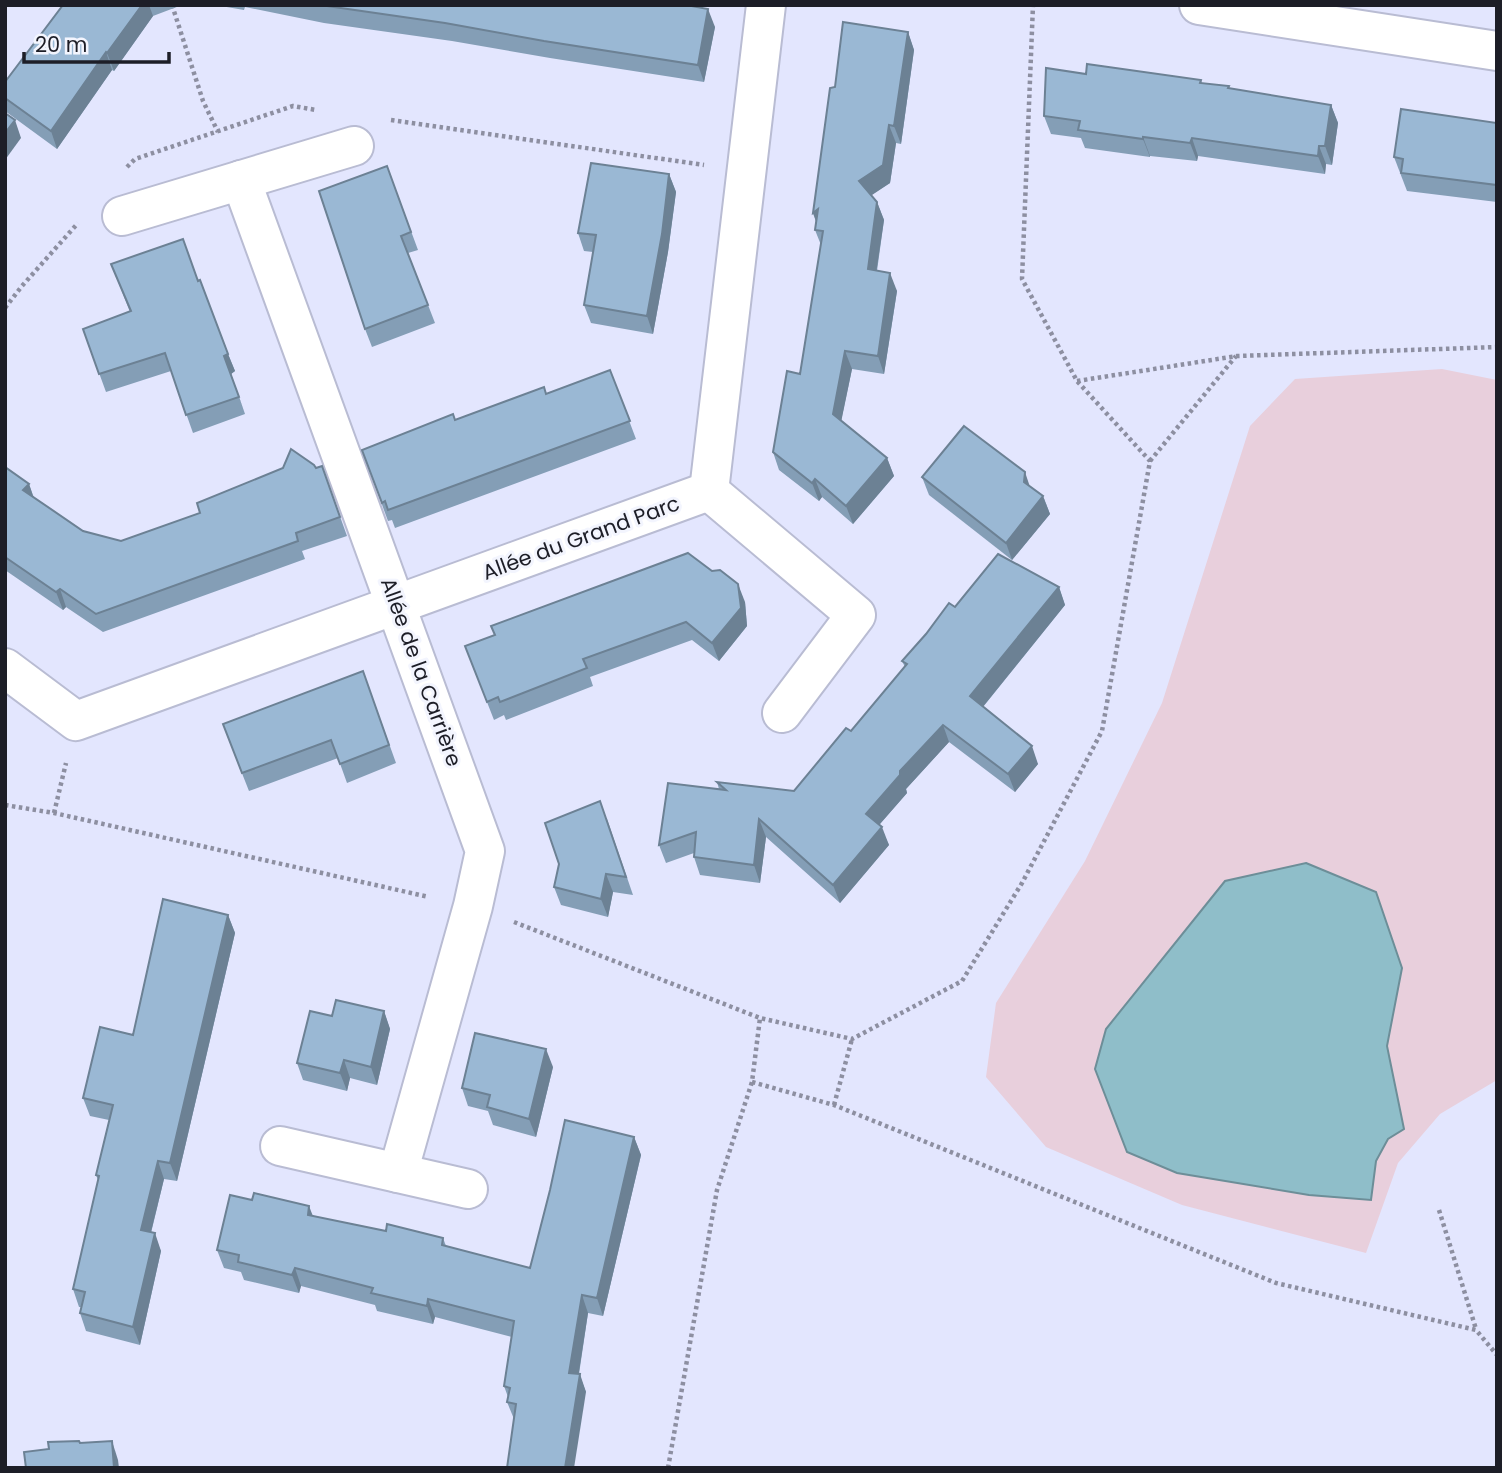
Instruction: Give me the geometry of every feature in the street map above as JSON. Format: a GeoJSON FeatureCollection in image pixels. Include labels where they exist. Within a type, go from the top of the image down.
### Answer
{"type":"FeatureCollection","features":[{"type":"Feature","properties":{"kind":"street"},"geometry":{"type":"LineString","coordinates":[[766,5],[709,491],[856,615],[782,713]]}},
{"type":"Feature","properties":{"kind":"street"},"geometry":{"type":"LineString","coordinates":[[1199,5],[1497,51]]}},
{"type":"Feature","properties":{"kind":"street"},"geometry":{"type":"LineString","coordinates":[[122,216],[354,146]]}},
{"type":"Feature","properties":{"kind":"street","name":"Allée de la Carrière"},"geometry":{"type":"LineString","coordinates":[[240,180],[485,851],[473,906],[398,1172]]}},
{"type":"Feature","properties":{"kind":"street","name":"Allée du Grand Parc"},"geometry":{"type":"LineString","coordinates":[[5,668],[76,721],[709,491]]}},
{"type":"Feature","properties":{"kind":"street"},"geometry":{"type":"LineString","coordinates":[[280,1146],[468,1189]]}},
{"type":"Feature","properties":{"kind":"path"},"geometry":{"type":"LineString","coordinates":[[172,5],[203,101],[240,180]]}},
{"type":"Feature","properties":{"kind":"path"},"geometry":{"type":"LineString","coordinates":[[1033,5],[1022,279],[1077,381],[1150,461]]}},
{"type":"Feature","properties":{"kind":"path"},"geometry":{"type":"LineString","coordinates":[[1077,381],[1237,356],[1497,347]]}},
{"type":"Feature","properties":{"kind":"path"},"geometry":{"type":"LineString","coordinates":[[5,805],[54,813],[473,906],[760,1018],[852,1039],[962,981],[1022,883],[1102,731],[1150,461],[1237,356]]}},
{"type":"Feature","properties":{"kind":"path"},"geometry":{"type":"LineString","coordinates":[[668,1468],[717,1190],[751,1082],[760,1018]]}},
{"type":"Feature","properties":{"kind":"path"},"geometry":{"type":"LineString","coordinates":[[834,1105],[852,1039]]}},
{"type":"Feature","properties":{"kind":"path"},"geometry":{"type":"LineString","coordinates":[[751,1082],[834,1105],[1276,1283],[1476,1330]]}},
{"type":"Feature","properties":{"kind":"path"},"geometry":{"type":"LineString","coordinates":[[1439,1210],[1476,1330],[1497,1354]]}},
{"type":"Feature","properties":{"kind":"shaded area"},"geometry":{"type":"Polygon","coordinates":[[[1442,369],[1497,380],[1497,1080],[1440,1114],[1398,1163],[1366,1253],[1182,1205],[1046,1147],[986,1077],[996,1003],[1085,861],[1162,703],[1250,426],[1295,379],[1442,369]],[[1306,863],[1134,995],[1106,1029],[1177,1173],[1309,1195],[1371,1200],[1376,1161],[1388,1139],[1404,1129],[1387,1046],[1402,968],[1376,893],[1306,863]]]}},
{"type":"Feature","properties":{"kind":"shaded area"},"geometry":{"type":"Polygon","coordinates":[[[1306,863],[1376,892],[1402,968],[1387,1046],[1404,1129],[1388,1139],[1376,1161],[1371,1200],[1309,1195],[1177,1173],[1127,1152],[1095,1069],[1106,1029],[1225,881],[1306,863]]]}},
{"type":"Feature","properties":{"kind":"building"},"geometry":{"type":"Polygon","coordinates":[[[63,5],[142,5],[51,131],[5,98],[5,82],[63,5]]]}},
{"type":"Feature","properties":{"kind":"building"},"geometry":{"type":"Polygon","coordinates":[[[320,5],[686,5],[708,9],[698,65],[320,5]]]}},
{"type":"Feature","properties":{"kind":"building"},"geometry":{"type":"Polygon","coordinates":[[[843,22],[908,32],[894,126],[889,125],[883,165],[859,181],[877,202],[868,269],[890,273],[878,356],[845,351],[833,414],[887,458],[846,506],[815,479],[812,483],[773,452],[787,371],[800,374],[823,231],[815,230],[818,209],[813,213],[830,88],[835,87],[843,22]]]}},
{"type":"Feature","properties":{"kind":"building"},"geometry":{"type":"Polygon","coordinates":[[[1087,64],[1201,80],[1200,83],[1331,105],[1325,146],[1319,146],[1318,156],[1192,138],[1190,143],[1143,139],[1078,130],[1080,121],[1044,116],[1046,68],[1086,74],[1087,64]]]}},
{"type":"Feature","properties":{"kind":"building"},"geometry":{"type":"Polygon","coordinates":[[[1401,109],[1497,123],[1497,185],[1401,173],[1403,159],[1394,157],[1401,109]]]}},
{"type":"Feature","properties":{"kind":"building"},"geometry":{"type":"Polygon","coordinates":[[[5,113],[15,120],[5,133],[5,113]]]}},
{"type":"Feature","properties":{"kind":"building"},"geometry":{"type":"Polygon","coordinates":[[[591,163],[669,174],[662,234],[647,316],[584,305],[596,235],[578,233],[591,163]]]}},
{"type":"Feature","properties":{"kind":"building"},"geometry":{"type":"Polygon","coordinates":[[[387,166],[411,232],[401,236],[428,305],[365,329],[319,191],[387,166]]]}},
{"type":"Feature","properties":{"kind":"building"},"geometry":{"type":"Polygon","coordinates":[[[183,239],[228,354],[224,356],[239,397],[186,415],[165,353],[99,374],[83,329],[131,311],[111,264],[183,239]]]}},
{"type":"Feature","properties":{"kind":"building"},"geometry":{"type":"Polygon","coordinates":[[[610,370],[630,421],[388,510],[385,501],[382,503],[362,450],[453,414],[455,420],[544,387],[546,394],[610,370]]]}},
{"type":"Feature","properties":{"kind":"building"},"geometry":{"type":"Polygon","coordinates":[[[964,426],[1025,472],[1024,482],[1043,496],[1006,543],[922,477],[964,426]]]}},
{"type":"Feature","properties":{"kind":"building"},"geometry":{"type":"Polygon","coordinates":[[[291,449],[316,468],[322,466],[340,517],[296,533],[298,541],[96,614],[60,589],[56,592],[5,557],[5,467],[29,484],[23,490],[83,531],[121,541],[200,513],[197,503],[283,468],[291,449]]]}},
{"type":"Feature","properties":{"kind":"building"},"geometry":{"type":"Polygon","coordinates":[[[688,553],[712,571],[720,570],[738,584],[741,608],[712,643],[686,622],[583,659],[587,668],[500,702],[498,697],[487,702],[465,646],[495,635],[491,626],[688,553]]]}},
{"type":"Feature","properties":{"kind":"building"},"geometry":{"type":"Polygon","coordinates":[[[998,554],[1059,587],[970,696],[1032,746],[1008,774],[943,725],[900,771],[900,775],[866,814],[882,827],[833,885],[759,819],[754,865],[694,857],[696,832],[659,845],[668,783],[726,790],[717,782],[794,791],[846,728],[851,731],[907,664],[902,661],[949,603],[955,607],[998,554]]]}},
{"type":"Feature","properties":{"kind":"building"},"geometry":{"type":"Polygon","coordinates":[[[363,671],[389,745],[340,764],[331,740],[242,773],[223,724],[363,671]]]}},
{"type":"Feature","properties":{"kind":"building"},"geometry":{"type":"Polygon","coordinates":[[[600,801],[626,877],[606,874],[601,899],[554,887],[559,864],[545,823],[600,801]]]}},
{"type":"Feature","properties":{"kind":"building"},"geometry":{"type":"Polygon","coordinates":[[[163,899],[228,915],[170,1163],[158,1161],[141,1230],[155,1233],[133,1327],[80,1313],[85,1292],[73,1289],[113,1105],[83,1098],[100,1027],[133,1035],[163,899]]]}},
{"type":"Feature","properties":{"kind":"building"},"geometry":{"type":"Polygon","coordinates":[[[336,1000],[384,1011],[371,1067],[344,1060],[340,1073],[297,1063],[310,1011],[332,1016],[336,1000]]]}},
{"type":"Feature","properties":{"kind":"building"},"geometry":{"type":"Polygon","coordinates":[[[475,1033],[546,1049],[529,1119],[487,1107],[490,1095],[462,1088],[475,1033]]]}},
{"type":"Feature","properties":{"kind":"building"},"geometry":{"type":"Polygon","coordinates":[[[565,1120],[634,1137],[597,1298],[582,1295],[569,1373],[580,1374],[565,1468],[507,1468],[516,1404],[507,1402],[510,1388],[504,1386],[514,1321],[428,1299],[427,1306],[371,1293],[373,1288],[295,1268],[292,1275],[238,1262],[239,1255],[217,1250],[230,1195],[252,1200],[254,1193],[309,1206],[308,1215],[386,1231],[387,1224],[443,1238],[442,1245],[530,1268],[565,1120]]]}},
{"type":"Feature","properties":{"kind":"building"},"geometry":{"type":"Polygon","coordinates":[[[112,1441],[114,1468],[26,1468],[24,1452],[49,1449],[48,1442],[112,1441]]]}}]}
